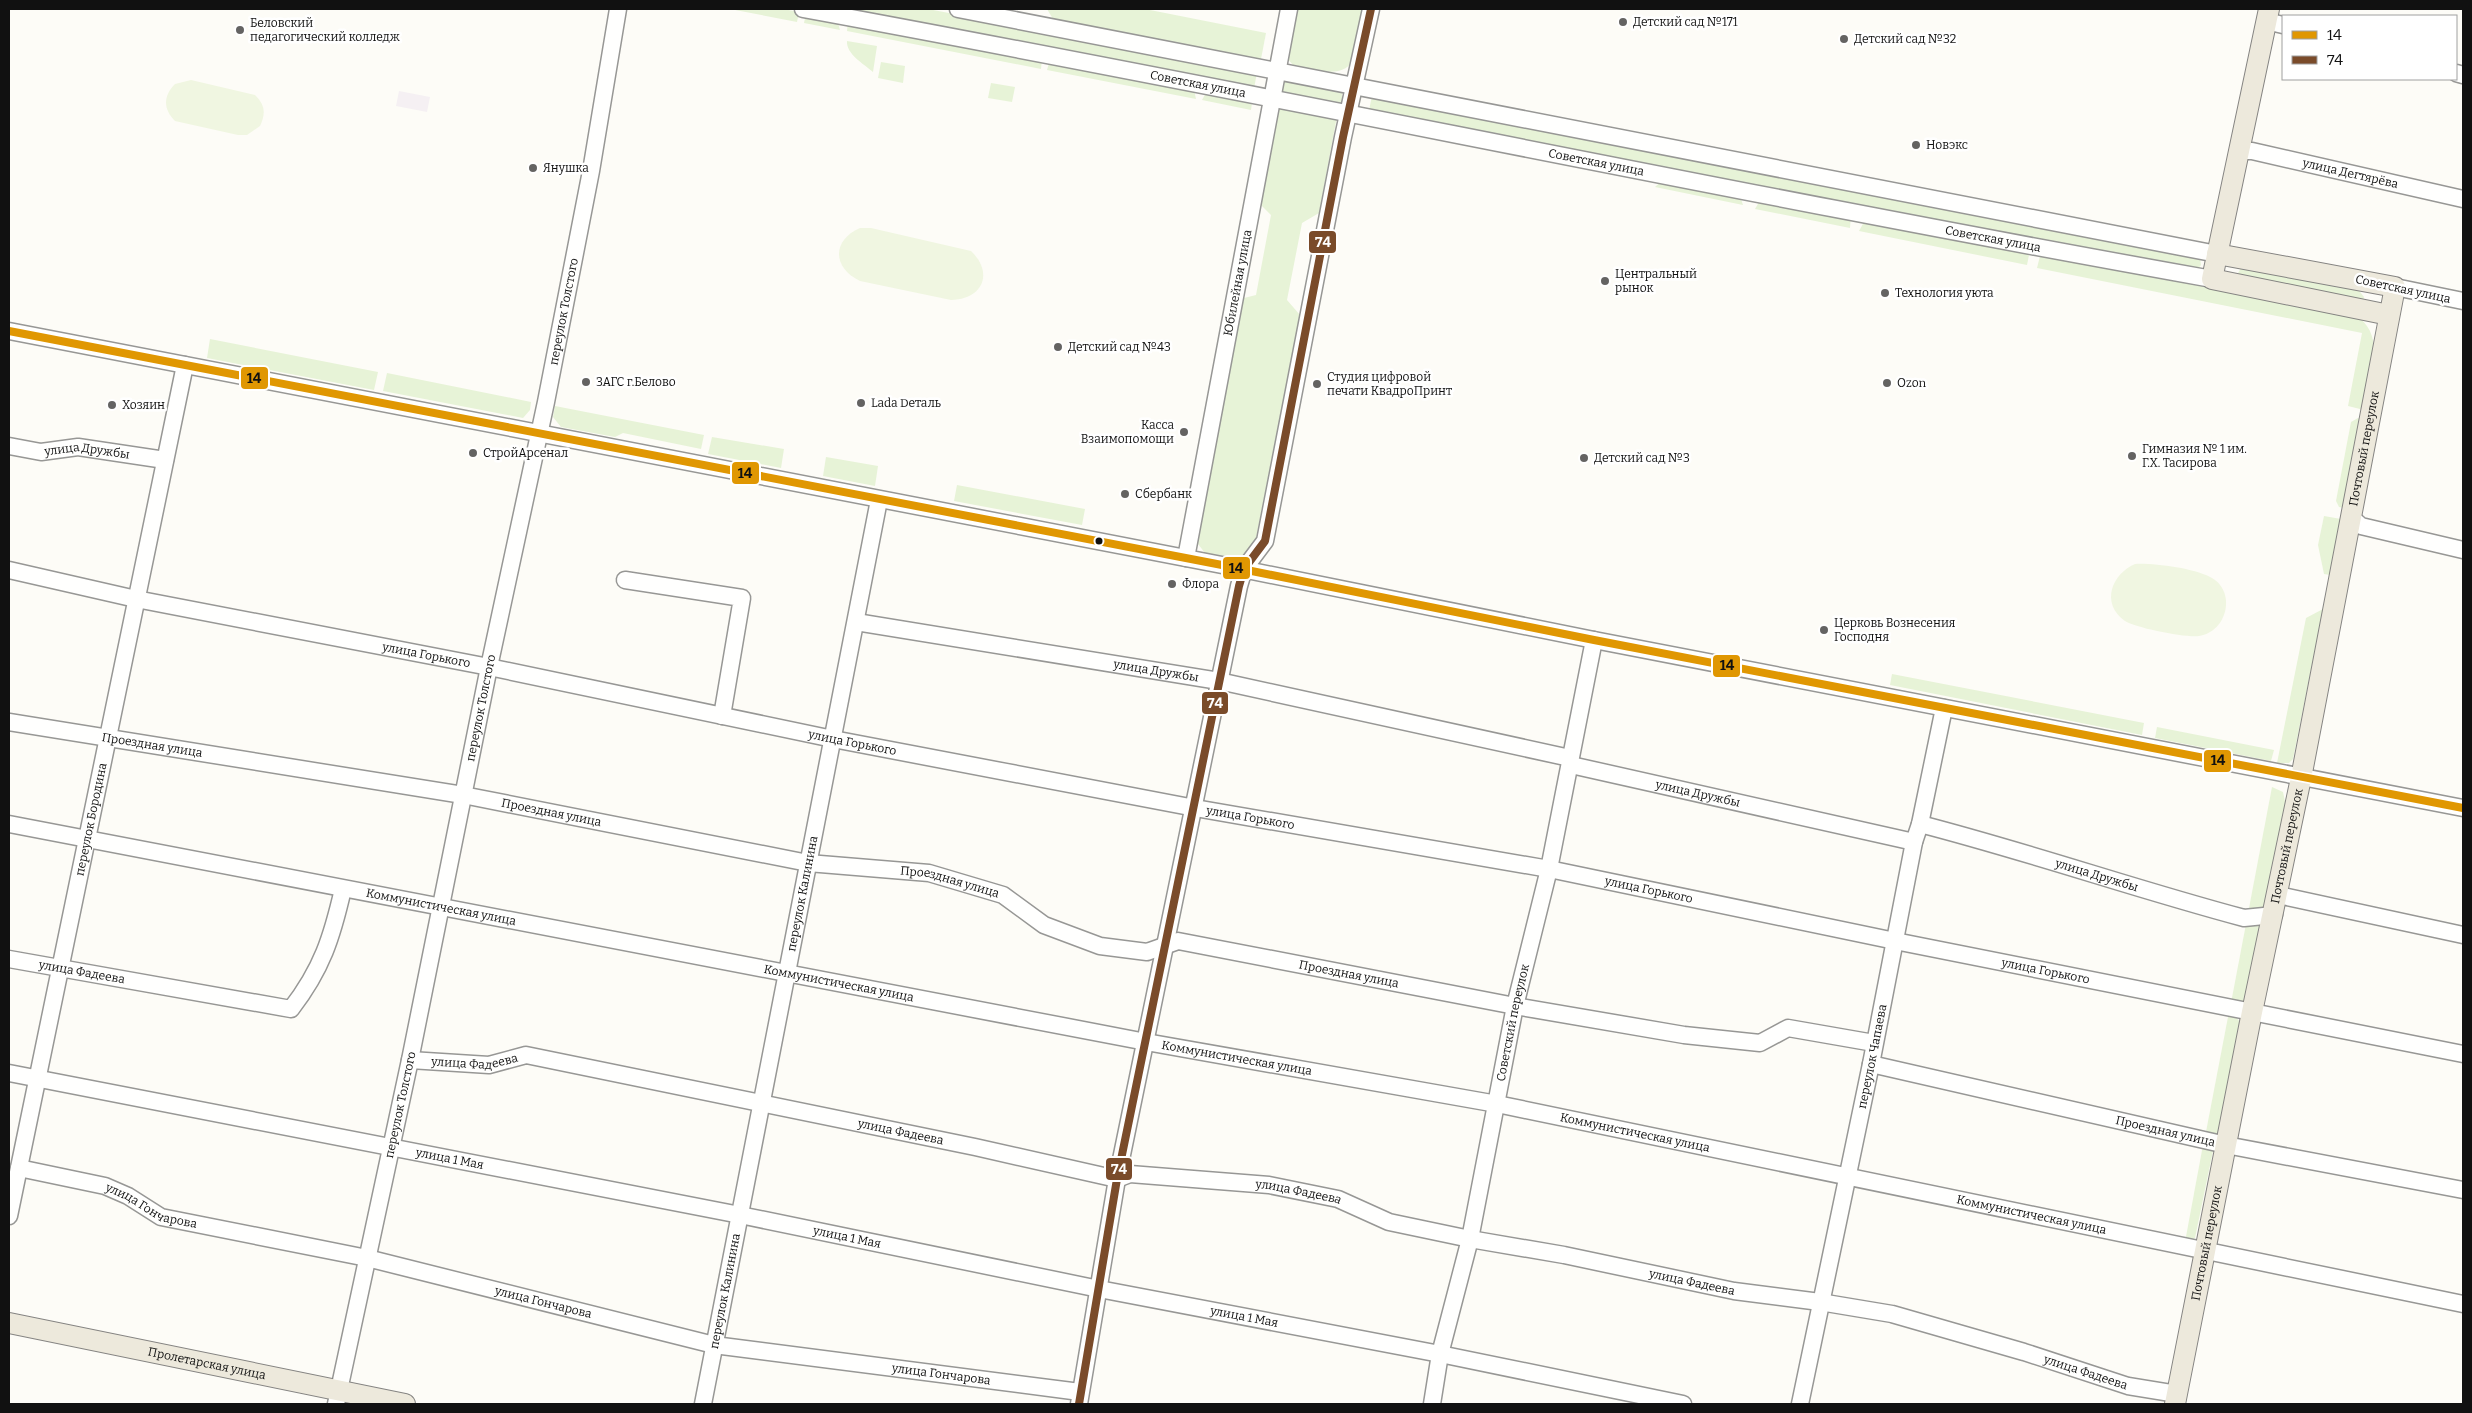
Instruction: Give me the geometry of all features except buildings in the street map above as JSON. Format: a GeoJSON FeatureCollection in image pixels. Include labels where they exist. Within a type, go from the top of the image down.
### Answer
{"type":"FeatureCollection","features":[{"type":"Feature","properties":{"kind":"main road"},"geometry":{"type":"LineString","coordinates":[[2212,279],[2238,151],[2273,18]]}},
{"type":"Feature","properties":{"kind":"main road","name":"Советская улица"},"geometry":{"type":"LineString","coordinates":[[2217,254],[2395,287]]}},
{"type":"Feature","properties":{"kind":"main road","name":"Советская улица"},"geometry":{"type":"LineString","coordinates":[[2212,279],[2389,315]]}},
{"type":"Feature","properties":{"kind":"main road","name":"Почтовый переулок"},"geometry":{"type":"LineString","coordinates":[[2176,1399],[2252,1012],[2278,895],[2395,287]]}},
{"type":"Feature","properties":{"kind":"main road","name":"Пролетарская улица"},"geometry":{"type":"LineString","coordinates":[[9,1324],[337,1397],[405,1404]]}},
{"type":"Feature","properties":{"kind":"street","name":"переулок Толстого"},"geometry":{"type":"LineString","coordinates":[[337,1397],[410,1060],[537,434],[546,402],[591,171],[618,9]]}},
{"type":"Feature","properties":{"kind":"street","name":"Советская улица"},"geometry":{"type":"LineString","coordinates":[[803,9],[1272,97],[1887,219],[2212,279]]}},
{"type":"Feature","properties":{"kind":"street","name":"Советская улица"},"geometry":{"type":"LineString","coordinates":[[958,9],[1277,71],[1355,84],[2217,254]]}},
{"type":"Feature","properties":{"kind":"street","name":"Юбилейная улица"},"geometry":{"type":"LineString","coordinates":[[1186,558],[1289,9]]}},
{"type":"Feature","properties":{"kind":"street"},"geometry":{"type":"LineString","coordinates":[[1080,1398],[1117,1179],[1164,947],[1195,808],[1219,681],[1244,569],[1265,541],[1371,9]]}},
{"type":"Feature","properties":{"kind":"street","name":"улица Дегтярёва"},"geometry":{"type":"LineString","coordinates":[[2238,151],[2252,151],[2463,199]]}},
{"type":"Feature","properties":{"kind":"street","name":"Советская улица"},"geometry":{"type":"LineString","coordinates":[[2395,287],[2463,301]]}},
{"type":"Feature","properties":{"kind":"street"},"geometry":{"type":"LineString","coordinates":[[9,332],[1244,569],[1594,640],[2463,808]]}},
{"type":"Feature","properties":{"kind":"street","name":"переулок Бородина"},"geometry":{"type":"LineString","coordinates":[[9,1216],[14,1178],[37,1079],[185,365]]}},
{"type":"Feature","properties":{"kind":"street","name":"улица Дружбы"},"geometry":{"type":"LineString","coordinates":[[9,446],[41,452],[78,447],[165,460]]}},
{"type":"Feature","properties":{"kind":"street","name":"переулок Калинина"},"geometry":{"type":"LineString","coordinates":[[703,1404],[879,500]]}},
{"type":"Feature","properties":{"kind":"street"},"geometry":{"type":"LineString","coordinates":[[2352,518],[2361,526],[2463,550]]}},
{"type":"Feature","properties":{"kind":"street","name":"улица Горького"},"geometry":{"type":"LineString","coordinates":[[9,570],[136,599],[489,667],[833,739],[1195,808],[1549,869],[1896,941],[2463,1054]]}},
{"type":"Feature","properties":{"kind":"street"},"geometry":{"type":"LineString","coordinates":[[625,580],[742,598],[722,716]]}},
{"type":"Feature","properties":{"kind":"street","name":"улица Дружбы"},"geometry":{"type":"LineString","coordinates":[[856,622],[1219,681],[1914,842]]}},
{"type":"Feature","properties":{"kind":"street","name":"Советский переулок"},"geometry":{"type":"LineString","coordinates":[[1432,1404],[1440,1354],[1470,1239],[1515,1006],[1549,869],[1594,640]]}},
{"type":"Feature","properties":{"kind":"street","name":"переулок Чапаева"},"geometry":{"type":"LineString","coordinates":[[1800,1404],[1820,1302],[1872,1064],[1874,1043],[1896,941],[1914,842],[1920,824],[1944,708]]}},
{"type":"Feature","properties":{"kind":"street","name":"Проездная улица"},"geometry":{"type":"LineString","coordinates":[[9,722],[463,795],[808,863],[929,873],[1003,895],[1044,925],[1100,946],[1147,952],[1178,941],[1515,1006],[1684,1035],[1760,1043],[1788,1028],[1874,1043]]}},
{"type":"Feature","properties":{"kind":"street","name":"Коммунистическая улица"},"geometry":{"type":"LineString","coordinates":[[9,824],[1146,1042],[1497,1104],[2463,1304]]}},
{"type":"Feature","properties":{"kind":"street","name":"улица Дружбы"},"geometry":{"type":"LineString","coordinates":[[1920,824],[1984,840],[2062,866],[2244,918],[2274,915]]}},
{"type":"Feature","properties":{"kind":"street","name":"улица Фадеева"},"geometry":{"type":"LineString","coordinates":[[9,959],[291,1008],[306,990],[326,953],[343,889]]}},
{"type":"Feature","properties":{"kind":"street"},"geometry":{"type":"LineString","coordinates":[[2278,895],[2463,935]]}},
{"type":"Feature","properties":{"kind":"street","name":"улица Фадеева"},"geometry":{"type":"LineString","coordinates":[[410,1060],[489,1065],[526,1055],[975,1147],[1117,1179],[1130,1174],[1268,1186],[1338,1199],[1389,1222],[1470,1239],[1564,1255],[1734,1292],[1820,1302],[1892,1314],[2176,1399]]}},
{"type":"Feature","properties":{"kind":"street","name":"Проездная улица"},"geometry":{"type":"LineString","coordinates":[[1872,1064],[2226,1145],[2463,1190]]}},
{"type":"Feature","properties":{"kind":"street","name":"улица 1 Мая"},"geometry":{"type":"LineString","coordinates":[[9,1073],[740,1215],[1099,1289],[1440,1354],[1683,1404]]}},
{"type":"Feature","properties":{"kind":"street","name":"улица Гончарова"},"geometry":{"type":"LineString","coordinates":[[14,1178],[105,1186],[128,1196],[161,1217],[367,1258],[714,1345],[1080,1398]]}},
{"type":"Feature","properties":{"kind":"shaded area"},"geometry":{"type":"Polygon","coordinates":[[[399,91],[430,97],[427,112],[396,106],[399,91]]]}},
{"type":"Feature","properties":{"kind":"green space"},"geometry":{"type":"Polygon","coordinates":[[[730,9],[783,9],[799,12],[797,22],[730,9]]]}},
{"type":"Feature","properties":{"kind":"green space"},"geometry":{"type":"Polygon","coordinates":[[[828,9],[928,9],[1257,72],[1254,89],[828,9]]]}},
{"type":"Feature","properties":{"kind":"green space"},"geometry":{"type":"Polygon","coordinates":[[[1047,9],[1145,9],[1266,33],[1261,59],[1053,19],[1047,9]]]}},
{"type":"Feature","properties":{"kind":"green space"},"geometry":{"type":"Polygon","coordinates":[[[1293,9],[1362,9],[1352,62],[1347,67],[1333,72],[1293,65],[1286,57],[1293,9]]]}},
{"type":"Feature","properties":{"kind":"green space"},"geometry":{"type":"Polygon","coordinates":[[[806,13],[837,20],[840,30],[804,23],[806,13]]]}},
{"type":"Feature","properties":{"kind":"green space"},"geometry":{"type":"Polygon","coordinates":[[[848,21],[1042,59],[1041,69],[847,31],[848,21]]]}},
{"type":"Feature","properties":{"kind":"green space"},"geometry":{"type":"Polygon","coordinates":[[[847,41],[877,46],[873,72],[852,54],[847,46],[847,41]]]}},
{"type":"Feature","properties":{"kind":"green space"},"geometry":{"type":"Polygon","coordinates":[[[881,62],[905,66],[903,83],[878,78],[881,62]]]}},
{"type":"Feature","properties":{"kind":"green space"},"geometry":{"type":"Polygon","coordinates":[[[1049,63],[1194,90],[1196,99],[1047,70],[1049,63]]]}},
{"type":"Feature","properties":{"kind":"green space"},"geometry":{"type":"Polygon","coordinates":[[[191,80],[255,95],[264,109],[260,126],[247,135],[238,135],[175,121],[168,112],[166,102],[168,93],[175,84],[191,80]]]}},
{"type":"Feature","properties":{"kind":"green space"},"geometry":{"type":"Polygon","coordinates":[[[1289,80],[1342,91],[1342,101],[1340,104],[1282,92],[1281,84],[1289,80]]]}},
{"type":"Feature","properties":{"kind":"green space"},"geometry":{"type":"Polygon","coordinates":[[[991,83],[1015,87],[1012,102],[988,98],[991,83]]]}},
{"type":"Feature","properties":{"kind":"green space"},"geometry":{"type":"Polygon","coordinates":[[[1206,93],[1253,96],[1251,110],[1202,100],[1206,93]]]}},
{"type":"Feature","properties":{"kind":"green space"},"geometry":{"type":"Polygon","coordinates":[[[1372,96],[2200,258],[2201,265],[2197,270],[2190,272],[1369,110],[1372,96]]]}},
{"type":"Feature","properties":{"kind":"green space"},"geometry":{"type":"Polygon","coordinates":[[[1277,105],[1337,116],[1319,213],[1302,223],[1287,300],[1300,315],[1255,543],[1247,554],[1236,558],[1205,553],[1198,544],[1195,534],[1240,299],[1256,295],[1271,215],[1259,203],[1277,105]]]}},
{"type":"Feature","properties":{"kind":"green space"},"geometry":{"type":"Polygon","coordinates":[[[1665,178],[1739,193],[1743,205],[1655,187],[1665,178]]]}},
{"type":"Feature","properties":{"kind":"green space"},"geometry":{"type":"Polygon","coordinates":[[[1762,197],[1851,215],[1850,228],[1755,209],[1762,197]]]}},
{"type":"Feature","properties":{"kind":"green space"},"geometry":{"type":"Polygon","coordinates":[[[1864,222],[2030,250],[2027,265],[1859,231],[1864,222]]]}},
{"type":"Feature","properties":{"kind":"green space"},"geometry":{"type":"Polygon","coordinates":[[[860,228],[871,228],[971,251],[978,259],[982,268],[982,283],[971,295],[962,299],[951,300],[860,281],[851,276],[845,269],[840,262],[839,255],[840,247],[844,240],[860,228]]]}},
{"type":"Feature","properties":{"kind":"green space"},"geometry":{"type":"Polygon","coordinates":[[[2041,252],[2354,314],[2371,333],[2374,344],[2372,369],[2364,407],[2360,409],[2348,406],[2362,333],[2037,268],[2041,252]]]}},
{"type":"Feature","properties":{"kind":"green space"},"geometry":{"type":"Polygon","coordinates":[[[2241,268],[2357,288],[2364,297],[2363,301],[2242,279],[2238,273],[2241,268]]]}},
{"type":"Feature","properties":{"kind":"green space"},"geometry":{"type":"Polygon","coordinates":[[[210,339],[378,372],[374,390],[207,358],[210,339]]]}},
{"type":"Feature","properties":{"kind":"green space"},"geometry":{"type":"Polygon","coordinates":[[[387,373],[531,402],[530,410],[523,418],[383,391],[387,373]]]}},
{"type":"Feature","properties":{"kind":"green space"},"geometry":{"type":"Polygon","coordinates":[[[555,406],[704,435],[701,449],[623,433],[615,437],[561,427],[553,417],[555,406]]]}},
{"type":"Feature","properties":{"kind":"green space"},"geometry":{"type":"Polygon","coordinates":[[[2358,418],[2362,420],[2344,508],[2339,507],[2336,501],[2351,422],[2358,418]]]}},
{"type":"Feature","properties":{"kind":"green space"},"geometry":{"type":"Polygon","coordinates":[[[712,437],[784,449],[781,468],[708,454],[712,437]]]}},
{"type":"Feature","properties":{"kind":"green space"},"geometry":{"type":"Polygon","coordinates":[[[826,457],[878,466],[875,486],[823,476],[826,457]]]}},
{"type":"Feature","properties":{"kind":"green space"},"geometry":{"type":"Polygon","coordinates":[[[957,485],[1085,509],[1082,525],[954,501],[957,485]]]}},
{"type":"Feature","properties":{"kind":"green space"},"geometry":{"type":"Polygon","coordinates":[[[2324,516],[2341,519],[2330,575],[2324,574],[2318,545],[2324,516]]]}},
{"type":"Feature","properties":{"kind":"green space"},"geometry":{"type":"Polygon","coordinates":[[[2135,564],[2152,564],[2193,571],[2210,577],[2218,583],[2224,591],[2226,610],[2217,627],[2209,633],[2193,636],[2150,629],[2125,621],[2117,614],[2113,606],[2111,598],[2112,589],[2120,575],[2135,564]]]}},
{"type":"Feature","properties":{"kind":"green space"},"geometry":{"type":"Polygon","coordinates":[[[2323,609],[2293,759],[2289,763],[2277,763],[2306,618],[2323,609]]]}},
{"type":"Feature","properties":{"kind":"green space"},"geometry":{"type":"Polygon","coordinates":[[[1892,674],[2144,723],[2142,735],[1890,685],[1892,674]]]}},
{"type":"Feature","properties":{"kind":"green space"},"geometry":{"type":"Polygon","coordinates":[[[2157,727],[2274,750],[2271,761],[2155,738],[2157,727]]]}},
{"type":"Feature","properties":{"kind":"green space"},"geometry":{"type":"Polygon","coordinates":[[[2272,787],[2283,792],[2286,806],[2247,999],[2242,1004],[2231,1003],[2272,787]]]}},
{"type":"Feature","properties":{"kind":"green space"},"geometry":{"type":"Polygon","coordinates":[[[2235,1016],[2240,1022],[2218,1135],[2205,1137],[2228,1017],[2235,1016]]]}},
{"type":"Feature","properties":{"kind":"green space"},"geometry":{"type":"Polygon","coordinates":[[[2203,1145],[2214,1146],[2195,1238],[2185,1242],[2203,1145]]]}},
{"type":"Feature","properties":{"kind":"transit line","name":"74"},"geometry":{"type":"LineString","coordinates":[[1079,1404],[1117,1179],[1239,586],[1244,569],[1265,541],[1343,137],[1371,9]]}},
{"type":"Feature","properties":{"kind":"transit line","name":"14"},"geometry":{"type":"LineString","coordinates":[[9,331],[1222,565],[1594,640],[2463,808]]}},
{"type":"Feature","properties":{"kind":"place","name":"Детский сад №171"},"geometry":{"type":"Point","coordinates":[1623,22]}},
{"type":"Feature","properties":{"kind":"place","name":"Беловский педагогический колледж"},"geometry":{"type":"Point","coordinates":[240,30]}},
{"type":"Feature","properties":{"kind":"place","name":"Детский сад №32"},"geometry":{"type":"Point","coordinates":[1844,39]}},
{"type":"Feature","properties":{"kind":"place","name":"Новэкс"},"geometry":{"type":"Point","coordinates":[1916,145]}},
{"type":"Feature","properties":{"kind":"place","name":"Янушка"},"geometry":{"type":"Point","coordinates":[533,168]}},
{"type":"Feature","properties":{"kind":"place","name":"Центральный рынок"},"geometry":{"type":"Point","coordinates":[1605,281]}},
{"type":"Feature","properties":{"kind":"place","name":"Технология уюта"},"geometry":{"type":"Point","coordinates":[1885,293]}},
{"type":"Feature","properties":{"kind":"place","name":"Детский сад №43"},"geometry":{"type":"Point","coordinates":[1058,347]}},
{"type":"Feature","properties":{"kind":"place","name":"ЗАГС г.Белово"},"geometry":{"type":"Point","coordinates":[586,382]}},
{"type":"Feature","properties":{"kind":"place","name":"Ozon"},"geometry":{"type":"Point","coordinates":[1887,383]}},
{"type":"Feature","properties":{"kind":"place","name":"Студия цифровой печати КвадроПринт"},"geometry":{"type":"Point","coordinates":[1317,384]}},
{"type":"Feature","properties":{"kind":"place","name":"Lada Dеталь"},"geometry":{"type":"Point","coordinates":[861,403]}},
{"type":"Feature","properties":{"kind":"place","name":"Хозяин"},"geometry":{"type":"Point","coordinates":[112,405]}},
{"type":"Feature","properties":{"kind":"place","name":"Касса Взаимопомощи"},"geometry":{"type":"Point","coordinates":[1184,432]}},
{"type":"Feature","properties":{"kind":"place","name":"СтройАрсенал"},"geometry":{"type":"Point","coordinates":[473,453]}},
{"type":"Feature","properties":{"kind":"place","name":"Гимназия № 1 им. Г.Х. Тасирова"},"geometry":{"type":"Point","coordinates":[2132,456]}},
{"type":"Feature","properties":{"kind":"place","name":"Детский сад №3"},"geometry":{"type":"Point","coordinates":[1584,458]}},
{"type":"Feature","properties":{"kind":"place","name":"Сбербанк"},"geometry":{"type":"Point","coordinates":[1125,494]}},
{"type":"Feature","properties":{"kind":"place","name":"Флора"},"geometry":{"type":"Point","coordinates":[1172,584]}},
{"type":"Feature","properties":{"kind":"place","name":"Церковь Вознесения Господня"},"geometry":{"type":"Point","coordinates":[1824,630]}}]}
